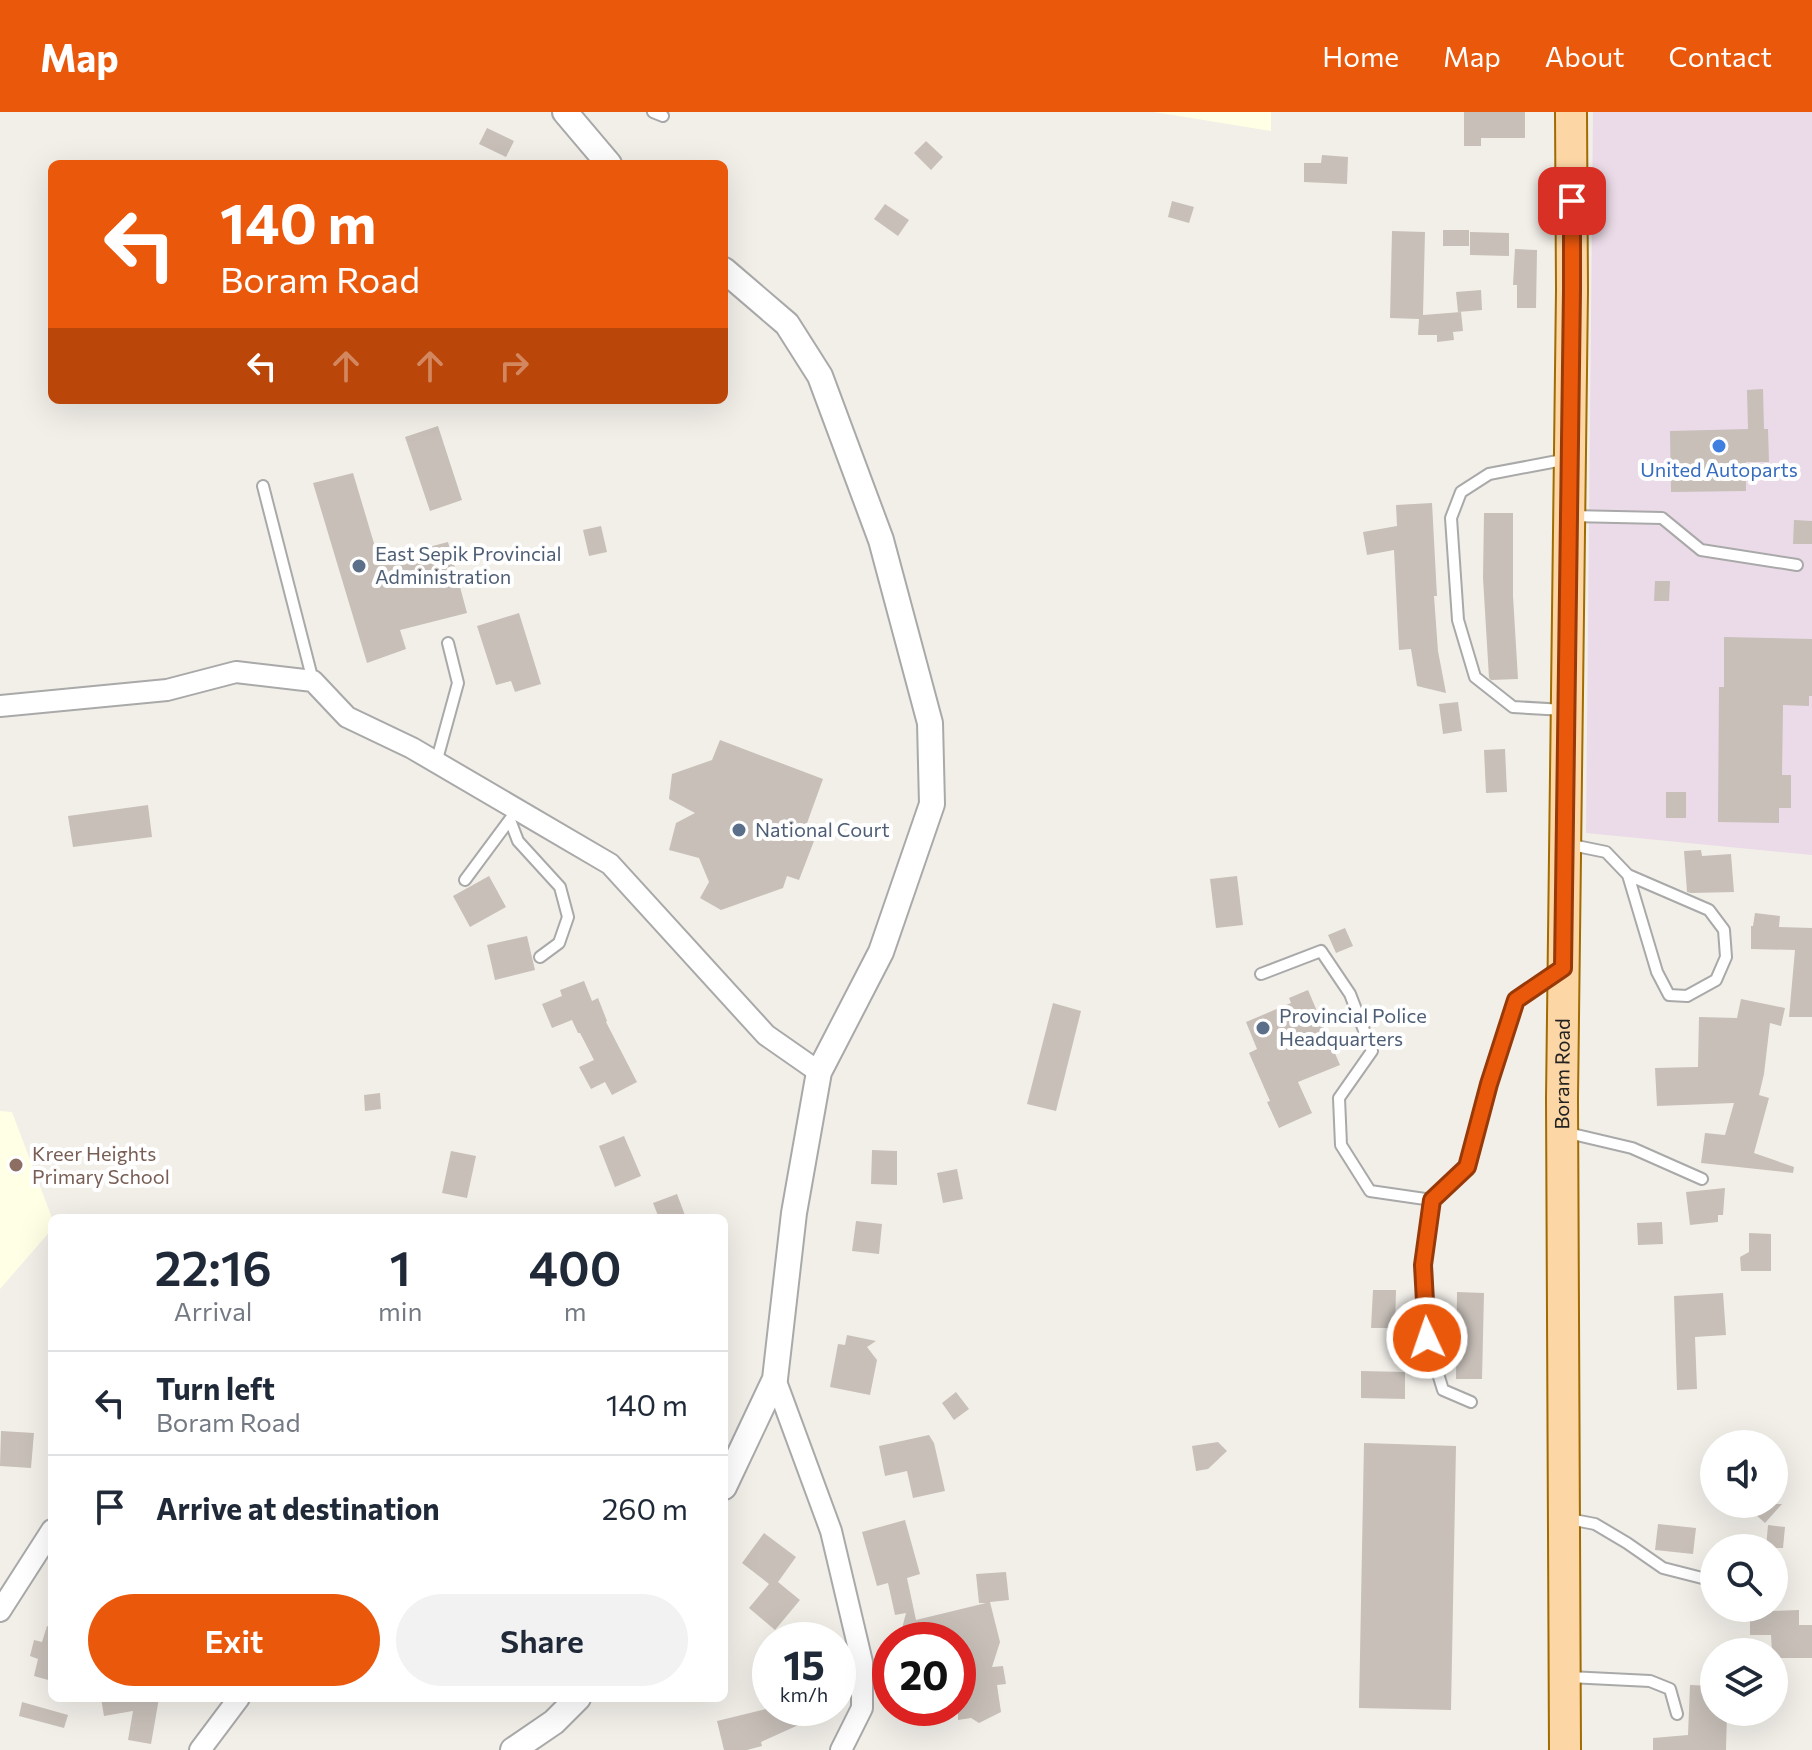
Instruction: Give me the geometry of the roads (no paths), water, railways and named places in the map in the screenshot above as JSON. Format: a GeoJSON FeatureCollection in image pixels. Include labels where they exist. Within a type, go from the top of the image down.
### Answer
{"type":"FeatureCollection","features":[{"type":"Feature","properties":{"kind":"main road","name":"Boram Road"},"geometry":{"type":"LineString","coordinates":[[1565,1750],[1562,1131],[1572,290],[1571,112]]}},
{"type":"Feature","properties":{"kind":"street"},"geometry":{"type":"LineString","coordinates":[[565,112],[606,160]]}},
{"type":"Feature","properties":{"kind":"street"},"geometry":{"type":"LineString","coordinates":[[728,273],[787,324],[820,376],[881,540],[930,723],[932,804],[881,952],[819,1072],[794,1213],[775,1379],[728,1479]]}},
{"type":"Feature","properties":{"kind":"street"},"geometry":{"type":"LineString","coordinates":[[0,706],[167,690],[236,672],[313,681],[347,717],[412,748],[514,815],[610,864],[766,1035],[819,1072]]}},
{"type":"Feature","properties":{"kind":"street"},"geometry":{"type":"LineString","coordinates":[[775,1379],[831,1531],[862,1662],[862,1708],[841,1750]]}},
{"type":"Feature","properties":{"kind":"street"},"geometry":{"type":"LineString","coordinates":[[0,1611],[48,1536]]}},
{"type":"Feature","properties":{"kind":"street"},"geometry":{"type":"LineString","coordinates":[[200,1750],[236,1702]]}},
{"type":"Feature","properties":{"kind":"street"},"geometry":{"type":"LineString","coordinates":[[513,1750],[554,1722],[574,1702]]}},
{"type":"Feature","properties":{"kind":"lane"},"geometry":{"type":"LineString","coordinates":[[1567,710],[1513,707],[1475,677],[1458,620],[1451,518],[1461,492],[1489,474],[1570,459]]}},
{"type":"Feature","properties":{"kind":"lane"},"geometry":{"type":"LineString","coordinates":[[263,486],[313,681]]}},
{"type":"Feature","properties":{"kind":"lane"},"geometry":{"type":"LineString","coordinates":[[1569,516],[1662,518],[1701,550],[1797,565]]}},
{"type":"Feature","properties":{"kind":"lane"},"geometry":{"type":"LineString","coordinates":[[436,763],[458,683],[448,643]]}},
{"type":"Feature","properties":{"kind":"lane"},"geometry":{"type":"LineString","coordinates":[[465,880],[514,815]]}},
{"type":"Feature","properties":{"kind":"lane"},"geometry":{"type":"LineString","coordinates":[[514,815],[518,841],[560,887],[568,917],[559,943],[540,957]]}},
{"type":"Feature","properties":{"kind":"lane"},"geometry":{"type":"LineString","coordinates":[[1565,844],[1606,852],[1628,875],[1709,910],[1724,930],[1726,957],[1716,980],[1687,996],[1669,995],[1657,972],[1628,875]]}},
{"type":"Feature","properties":{"kind":"lane"},"geometry":{"type":"LineString","coordinates":[[1261,974],[1321,951],[1350,994],[1372,1051],[1339,1098],[1341,1145],[1370,1191],[1432,1200]]}},
{"type":"Feature","properties":{"kind":"lane"},"geometry":{"type":"LineString","coordinates":[[1471,1402],[1443,1390],[1427,1338],[1423,1265],[1432,1200],[1467,1167],[1516,1000],[1563,968]]}},
{"type":"Feature","properties":{"kind":"lane"},"geometry":{"type":"LineString","coordinates":[[1562,1131],[1632,1148],[1702,1179]]}},
{"type":"Feature","properties":{"kind":"lane"},"geometry":{"type":"LineString","coordinates":[[1563,1518],[1595,1524],[1663,1568],[1700,1577]]}},
{"type":"Feature","properties":{"kind":"lane"},"geometry":{"type":"LineString","coordinates":[[1563,1677],[1650,1681],[1670,1689],[1677,1714]]}},
{"type":"Feature","properties":{"kind":"place","name":"United Autoparts"},"geometry":{"type":"Point","coordinates":[1719,446]}},
{"type":"Feature","properties":{"kind":"place","name":"East Sepik Provincial Administration"},"geometry":{"type":"Point","coordinates":[359,566]}},
{"type":"Feature","properties":{"kind":"place","name":"National Court"},"geometry":{"type":"Point","coordinates":[739,830]}},
{"type":"Feature","properties":{"kind":"place","name":"Provincial Police Headquarters"},"geometry":{"type":"Point","coordinates":[1263,1028]}},
{"type":"Feature","properties":{"kind":"place","name":"Kreer Heights Primary School"},"geometry":{"type":"Point","coordinates":[16,1165]}}]}
